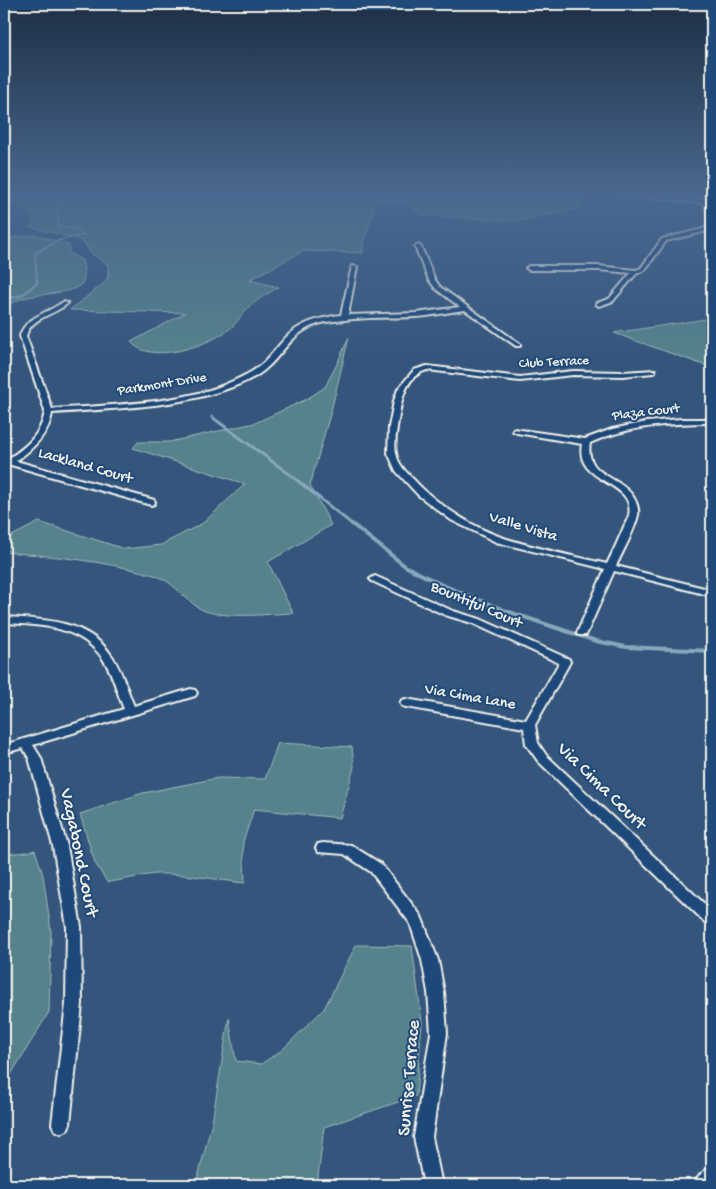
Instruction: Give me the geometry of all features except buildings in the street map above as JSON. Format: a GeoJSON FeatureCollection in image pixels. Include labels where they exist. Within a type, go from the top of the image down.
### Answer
{"type":"FeatureCollection","features":[{"type":"Feature","properties":{"kind":"street"},"geometry":{"type":"LineString","coordinates":[[419,249],[432,280],[438,288],[518,345]]}},
{"type":"Feature","properties":{"kind":"street"},"geometry":{"type":"LineString","coordinates":[[599,304],[636,272],[643,269],[657,249]]}},
{"type":"Feature","properties":{"kind":"street"},"geometry":{"type":"LineString","coordinates":[[344,318],[354,267]]}},
{"type":"Feature","properties":{"kind":"street"},"geometry":{"type":"LineString","coordinates":[[529,268],[603,268],[636,272]]}},
{"type":"Feature","properties":{"kind":"street"},"geometry":{"type":"LineString","coordinates":[[7,464],[28,449],[39,436],[47,424],[50,411],[23,332],[32,322],[65,303]]}},
{"type":"Feature","properties":{"kind":"street","name":"Parkmont Drive"},"geometry":{"type":"LineString","coordinates":[[50,411],[140,403],[186,396],[220,388],[254,374],[272,360],[288,336],[316,322],[344,318],[416,315],[465,308]]}},
{"type":"Feature","properties":{"kind":"street","name":"Club Terrace"},"geometry":{"type":"LineString","coordinates":[[426,368],[520,379],[573,373],[623,374],[653,371]]}},
{"type":"Feature","properties":{"kind":"street","name":"Valle Vista"},"geometry":{"type":"LineString","coordinates":[[426,368],[416,371],[402,389],[393,427],[392,453],[399,469],[421,494],[454,518],[499,540],[712,593]]}},
{"type":"Feature","properties":{"kind":"street","name":"Plaza Court"},"geometry":{"type":"LineString","coordinates":[[586,442],[601,433],[619,429],[712,420]]}},
{"type":"Feature","properties":{"kind":"street"},"geometry":{"type":"LineString","coordinates":[[517,431],[586,442],[584,456],[589,465],[625,491],[634,505],[634,514],[582,633]]}},
{"type":"Feature","properties":{"kind":"street","name":"Lackland Court"},"geometry":{"type":"LineString","coordinates":[[7,464],[151,502]]}},
{"type":"Feature","properties":{"kind":"street","name":"Bountiful Court"},"geometry":{"type":"LineString","coordinates":[[375,579],[449,613],[476,621],[565,662],[529,725]]}},
{"type":"Feature","properties":{"kind":"street"},"geometry":{"type":"LineString","coordinates":[[4,620],[48,623],[62,626],[75,630],[90,640],[108,659],[131,711]]}},
{"type":"Feature","properties":{"kind":"street"},"geometry":{"type":"LineString","coordinates":[[8,748],[191,693]]}},
{"type":"Feature","properties":{"kind":"street","name":"Via Cima Lane"},"geometry":{"type":"LineString","coordinates":[[406,703],[529,725]]}},
{"type":"Feature","properties":{"kind":"street","name":"Via Cima Court"},"geometry":{"type":"LineString","coordinates":[[529,725],[532,744],[542,758],[712,920]]}},
{"type":"Feature","properties":{"kind":"street","name":"Vagabond Court"},"geometry":{"type":"LineString","coordinates":[[26,743],[35,758],[60,846],[74,928],[74,1004],[61,1124]]}},
{"type":"Feature","properties":{"kind":"street","name":"Sunrise Terrace"},"geometry":{"type":"LineString","coordinates":[[324,848],[346,849],[376,868],[416,920],[430,960],[436,992],[438,1033],[423,1137],[433,1185]]}},
{"type":"Feature","properties":{"kind":"street"},"geometry":{"type":"LineString","coordinates":[[703,1185],[712,1176]]}},
{"type":"Feature","properties":{"kind":"green space"},"geometry":{"type":"Polygon","coordinates":[[[4,249],[70,249],[67,252],[82,260],[84,274],[82,283],[78,287],[61,292],[22,298],[12,303],[4,311],[4,249]]]}},
{"type":"Feature","properties":{"kind":"green space"},"geometry":{"type":"Polygon","coordinates":[[[89,249],[363,249],[363,253],[303,251],[249,280],[279,287],[249,307],[230,329],[206,342],[178,351],[164,353],[140,349],[131,342],[185,313],[70,310],[104,283],[108,277],[108,265],[89,249]]]}},
{"type":"Feature","properties":{"kind":"green space"},"geometry":{"type":"Polygon","coordinates":[[[712,318],[712,368],[614,333],[712,318]]]}},
{"type":"Feature","properties":{"kind":"green space"},"geometry":{"type":"Polygon","coordinates":[[[349,337],[310,485],[331,525],[268,562],[293,613],[231,615],[207,612],[193,604],[167,581],[154,575],[61,557],[4,552],[4,540],[39,522],[125,549],[161,545],[203,523],[245,484],[133,448],[138,442],[169,442],[255,423],[307,399],[325,387],[349,337]]]}},
{"type":"Feature","properties":{"kind":"green space"},"geometry":{"type":"Polygon","coordinates":[[[278,743],[352,747],[354,767],[340,818],[254,809],[243,842],[245,883],[167,874],[107,882],[95,863],[80,814],[143,793],[218,778],[265,779],[278,743]]]}},
{"type":"Feature","properties":{"kind":"green space"},"geometry":{"type":"Polygon","coordinates":[[[35,850],[43,875],[51,931],[49,1012],[4,1083],[4,854],[35,850]]]}},
{"type":"Feature","properties":{"kind":"green space"},"geometry":{"type":"Polygon","coordinates":[[[356,945],[412,946],[422,1022],[416,1096],[324,1127],[317,1185],[196,1185],[212,1122],[229,1018],[236,1061],[261,1064],[282,1050],[324,1009],[356,945]]]}},
{"type":"Feature","properties":{"kind":"waterway"},"geometry":{"type":"LineString","coordinates":[[37,280],[35,253],[42,249]]}},
{"type":"Feature","properties":{"kind":"waterway"},"geometry":{"type":"LineString","coordinates":[[4,300],[22,295],[37,283],[37,280]]}},
{"type":"Feature","properties":{"kind":"waterway"},"geometry":{"type":"LineString","coordinates":[[212,417],[288,473],[353,525]]}},
{"type":"Feature","properties":{"kind":"waterway"},"geometry":{"type":"LineString","coordinates":[[352,524],[405,566],[440,584],[509,612],[596,641],[626,647],[712,651]]}}]}
